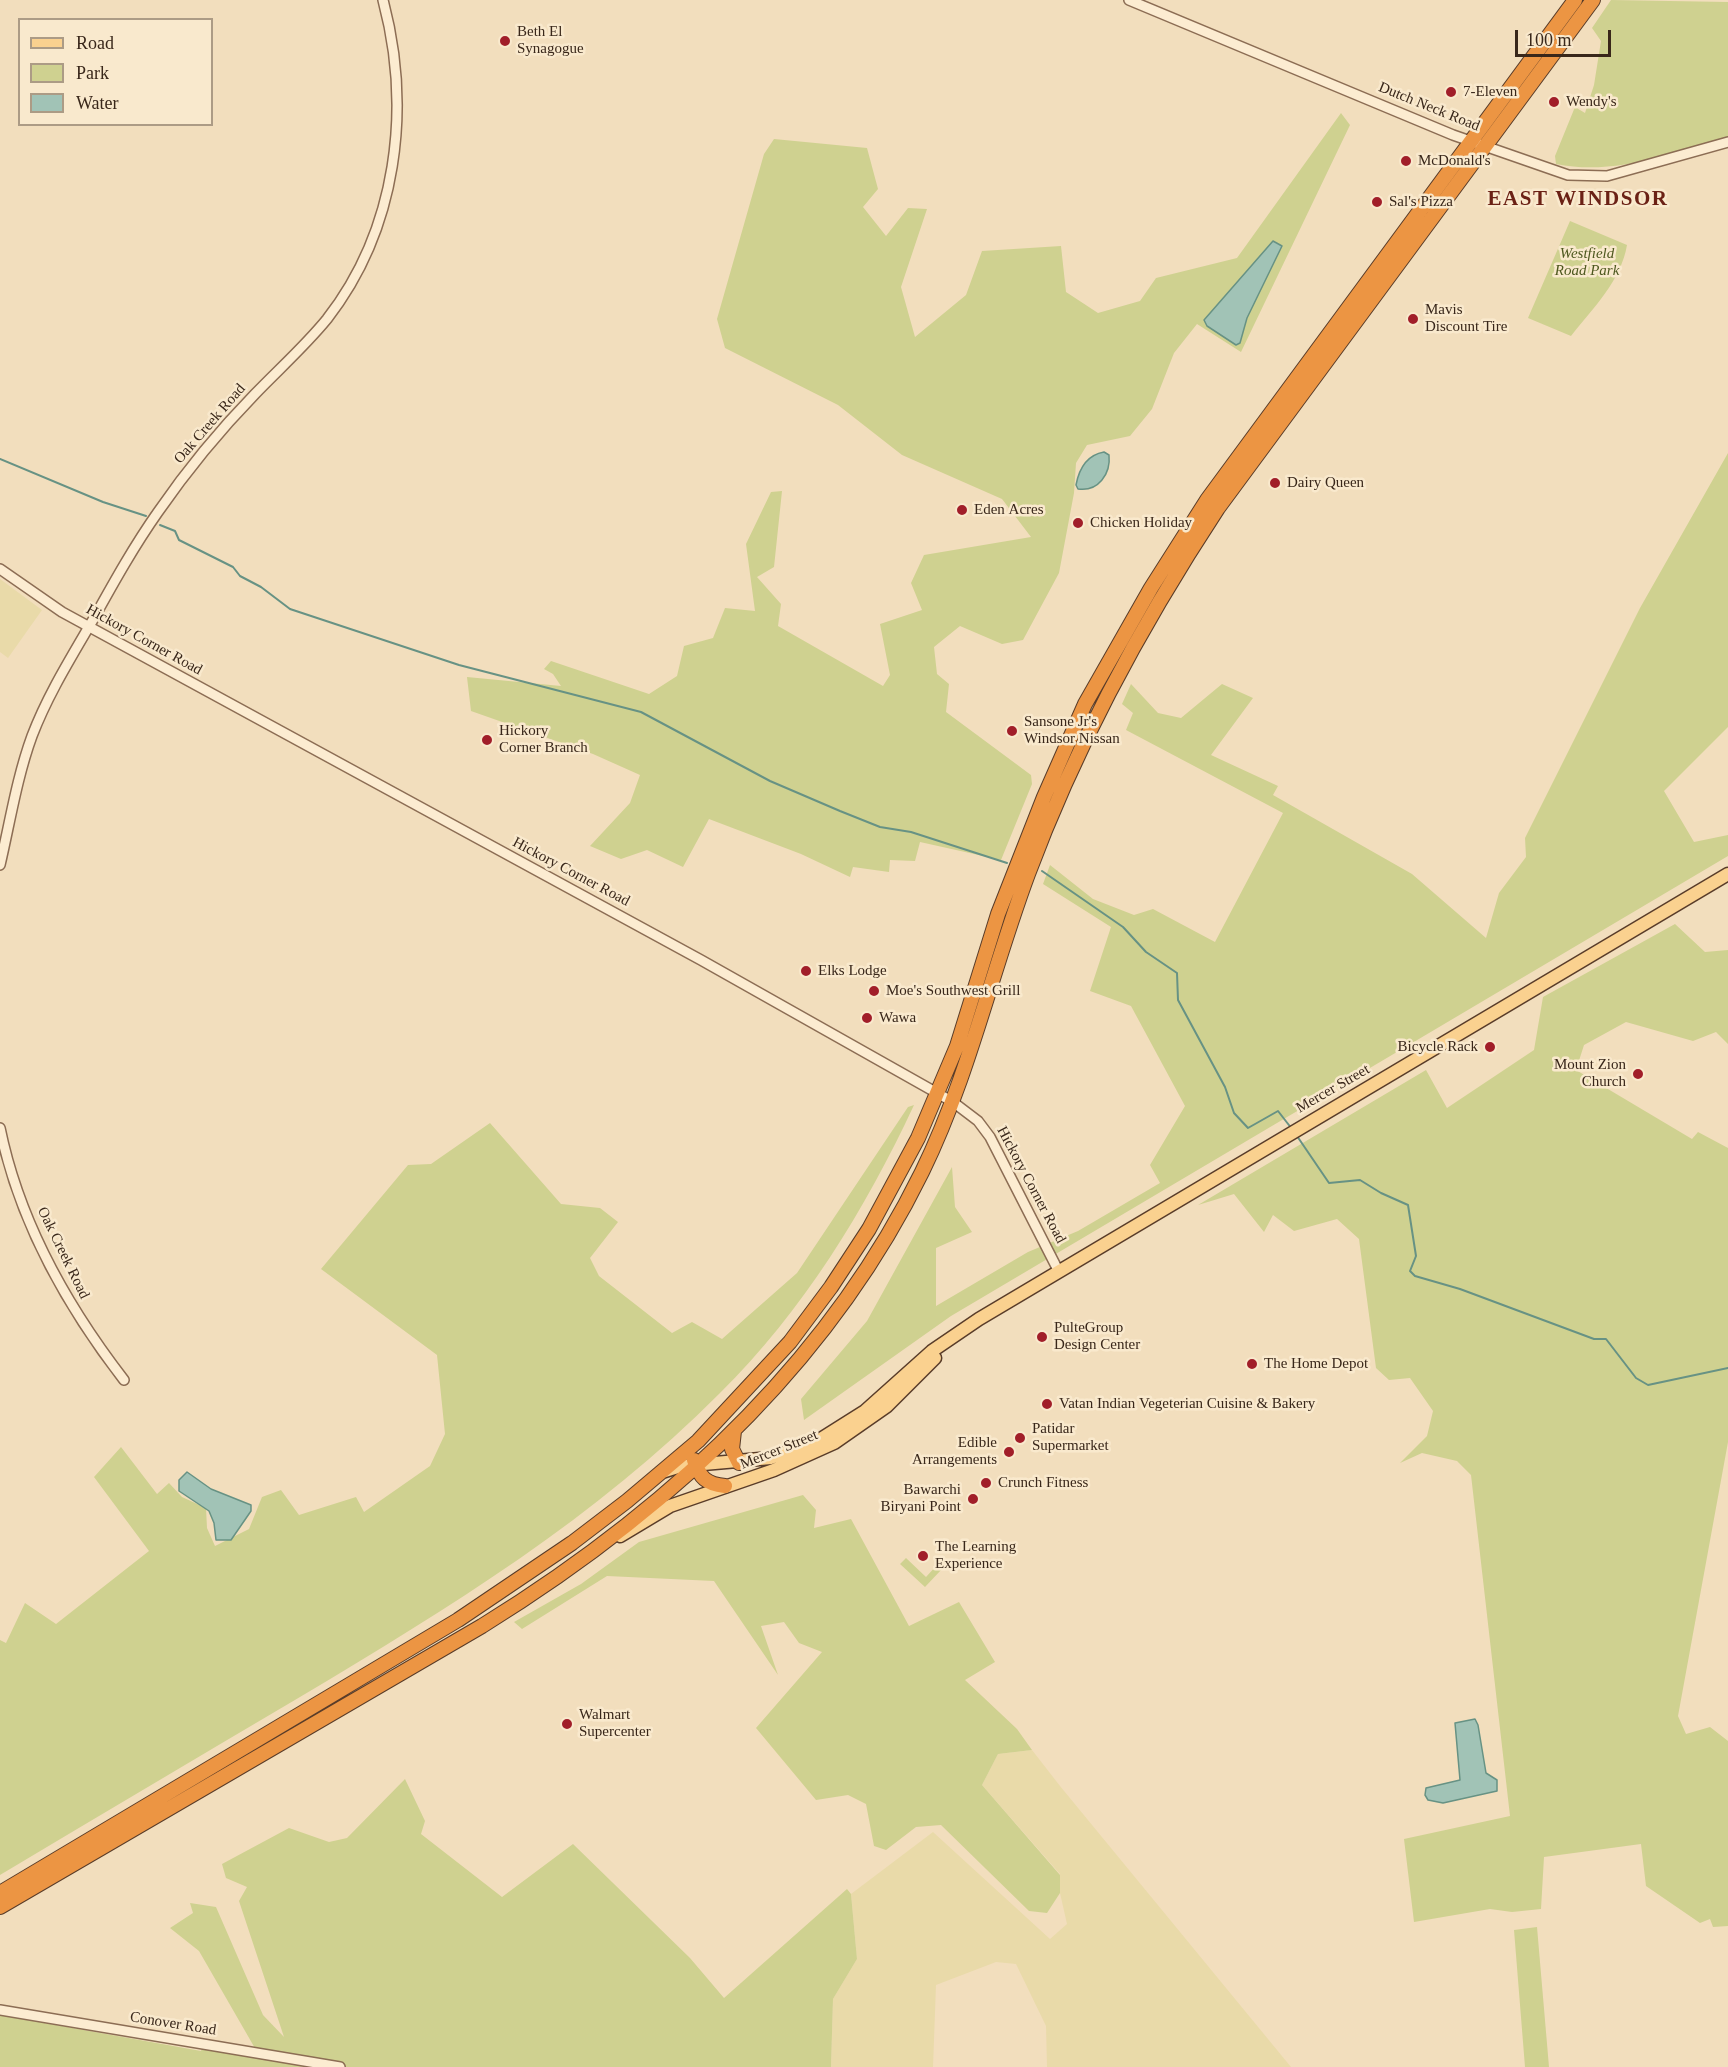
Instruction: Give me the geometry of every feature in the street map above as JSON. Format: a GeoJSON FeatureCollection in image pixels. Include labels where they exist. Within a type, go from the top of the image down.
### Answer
{"type":"FeatureCollection","features":[{"type":"Feature","properties":{"kind":"highway"},"geometry":{"type":"LineString","coordinates":[[0,1893],[458,1620],[591,1529],[698,1441],[767,1368],[831,1287],[887,1199],[938,1093],[957,1046],[985,951],[1019,858],[1076,724],[1151,588],[1207,500],[1575,0]]}},
{"type":"Feature","properties":{"kind":"highway"},"geometry":{"type":"LineString","coordinates":[[0,1907],[482,1626],[588,1555],[696,1466],[734,1431],[794,1366],[861,1278],[906,1202],[953,1102],[1008,929],[1038,848],[1090,730],[1152,616],[1218,508],[1593,0]]}},
{"type":"Feature","properties":{"kind":"highway"},"geometry":{"type":"LineString","coordinates":[[734,1431],[732,1449],[739,1463]]}},
{"type":"Feature","properties":{"kind":"highway"},"geometry":{"type":"LineString","coordinates":[[698,1441],[692,1454],[703,1480],[712,1485],[725,1486]]}},
{"type":"Feature","properties":{"kind":"main road","name":"Mercer Street"},"geometry":{"type":"LineString","coordinates":[[588,1555],[670,1506],[794,1462],[860,1427],[887,1406],[957,1336],[979,1318],[1728,874]]}},
{"type":"Feature","properties":{"kind":"main road","name":"Mercer Street"},"geometry":{"type":"LineString","coordinates":[[659,1474],[671,1468],[739,1463],[786,1454],[834,1433],[865,1411],[932,1351],[957,1336]]}},
{"type":"Feature","properties":{"kind":"street","name":"Oak Creek Road"},"geometry":{"type":"LineString","coordinates":[[0,865],[32,738],[52,691],[132,551],[173,491],[218,434],[326,320],[359,268],[383,212],[396,136],[397,84],[392,36],[384,0]]}},
{"type":"Feature","properties":{"kind":"street","name":"Dutch Neck Road"},"geometry":{"type":"LineString","coordinates":[[1129,0],[1472,141],[1568,175],[1597,177],[1728,142]]}},
{"type":"Feature","properties":{"kind":"street","name":"Hickory Corner Road"},"geometry":{"type":"LineString","coordinates":[[0,569],[50,604],[88,626],[690,954],[953,1102],[978,1121],[990,1137],[1058,1270]]}},
{"type":"Feature","properties":{"kind":"street","name":"Oak Creek Road"},"geometry":{"type":"LineString","coordinates":[[0,1128],[18,1192],[44,1254],[69,1301],[124,1380]]}},
{"type":"Feature","properties":{"kind":"street","name":"Conover Road"},"geometry":{"type":"LineString","coordinates":[[0,2010],[340,2067]]}},
{"type":"Feature","properties":{"kind":"shaded area"},"geometry":{"type":"Polygon","coordinates":[[[0,579],[42,610],[8,658],[0,652],[0,579]]]}},
{"type":"Feature","properties":{"kind":"shaded area"},"geometry":{"type":"Polygon","coordinates":[[[1032,1750],[1291,2067],[1047,2067],[1046,2026],[1016,1964],[996,1962],[936,1985],[933,2067],[831,2067],[833,1999],[857,1959],[851,1894],[933,1832],[1050,1939],[1067,1924],[1060,1893],[1060,1874],[982,1785],[998,1754],[1032,1750]]]}},
{"type":"Feature","properties":{"kind":"green space"},"geometry":{"type":"Polygon","coordinates":[[[1611,0],[1728,2],[1728,137],[1664,156],[1621,165],[1578,167],[1556,164],[1555,156],[1575,107],[1585,113],[1594,85],[1601,41],[1592,28],[1611,0]]]}},
{"type":"Feature","properties":{"kind":"green space"},"geometry":{"type":"Polygon","coordinates":[[[1341,113],[1350,125],[1241,352],[1197,324],[1174,353],[1152,409],[1130,436],[1087,445],[1076,463],[1074,493],[1059,573],[1023,640],[1002,644],[960,626],[934,647],[937,674],[949,684],[946,712],[1031,775],[1032,784],[1001,860],[920,842],[915,861],[890,860],[889,872],[853,867],[850,877],[801,854],[709,819],[683,867],[647,850],[621,859],[590,846],[630,803],[640,775],[593,754],[471,711],[467,677],[561,686],[553,674],[544,669],[551,661],[649,694],[677,676],[684,646],[713,638],[725,608],[755,611],[746,544],[771,492],[782,491],[774,567],[757,577],[781,604],[778,626],[883,686],[890,675],[880,624],[922,610],[911,583],[924,555],[1031,537],[1002,499],[902,455],[838,405],[725,348],[717,319],[764,154],[774,139],[867,148],[878,189],[863,207],[886,236],[908,208],[927,209],[901,287],[915,337],[966,295],[982,251],[1061,246],[1066,292],[1098,313],[1140,301],[1156,278],[1237,258],[1341,113]]]}},
{"type":"Feature","properties":{"kind":"green space","name":"Westfield Road Park"},"geometry":{"type":"Polygon","coordinates":[[[1570,221],[1627,245],[1624,258],[1612,282],[1571,336],[1528,318],[1570,221]]]}},
{"type":"Feature","properties":{"kind":"green space"},"geometry":{"type":"Polygon","coordinates":[[[1728,453],[1728,727],[1664,791],[1694,842],[1728,835],[1728,856],[951,1316],[804,1420],[801,1399],[867,1321],[952,1167],[955,1207],[972,1232],[936,1248],[936,1306],[1028,1252],[1078,1231],[1160,1183],[1150,1165],[1185,1106],[1131,1006],[1090,991],[1111,927],[1043,884],[1050,865],[1093,899],[1134,915],[1153,909],[1215,942],[1283,813],[1126,730],[1133,713],[1122,704],[1131,684],[1158,713],[1181,718],[1222,684],[1253,698],[1211,755],[1278,786],[1273,795],[1412,874],[1486,938],[1499,893],[1526,857],[1525,838],[1640,608],[1728,453]]]}},
{"type":"Feature","properties":{"kind":"green space"},"geometry":{"type":"Polygon","coordinates":[[[1675,924],[1705,952],[1728,950],[1728,1044],[1716,1032],[1693,1041],[1626,1022],[1584,1045],[1576,1070],[1692,1139],[1698,1132],[1728,1148],[1728,1442],[1678,1716],[1686,1734],[1710,1727],[1728,1741],[1728,1926],[1713,1927],[1710,1919],[1700,1923],[1646,1886],[1641,1844],[1544,1857],[1541,1909],[1512,1912],[1490,1909],[1414,1922],[1404,1839],[1510,1816],[1471,1475],[1457,1461],[1422,1453],[1400,1463],[1427,1436],[1433,1411],[1410,1378],[1389,1380],[1376,1368],[1359,1239],[1337,1219],[1294,1231],[1273,1215],[1264,1232],[1234,1194],[1198,1205],[1426,1070],[1447,1108],[1534,1050],[1543,997],[1675,924]]]}},
{"type":"Feature","properties":{"kind":"green space"},"geometry":{"type":"Polygon","coordinates":[[[914,1105],[875,1183],[830,1258],[805,1294],[750,1361],[720,1393],[623,1481],[520,1558],[412,1629],[0,1875],[0,1640],[6,1643],[25,1603],[56,1624],[149,1551],[94,1477],[121,1447],[157,1494],[169,1483],[182,1497],[206,1508],[207,1528],[215,1546],[249,1529],[262,1497],[281,1490],[299,1515],[356,1497],[364,1512],[430,1466],[445,1434],[437,1355],[321,1269],[408,1165],[431,1164],[490,1123],[561,1204],[600,1208],[618,1222],[590,1258],[599,1276],[672,1333],[692,1322],[722,1339],[797,1273],[908,1107],[914,1105]]]}},
{"type":"Feature","properties":{"kind":"green space"},"geometry":{"type":"Polygon","coordinates":[[[803,1495],[816,1510],[814,1528],[851,1519],[909,1626],[959,1602],[995,1662],[965,1680],[1017,1729],[1032,1750],[998,1754],[982,1785],[1060,1875],[1060,1893],[1047,1913],[1029,1911],[941,1825],[916,1827],[886,1850],[874,1846],[866,1804],[848,1795],[816,1800],[756,1728],[822,1652],[799,1643],[784,1622],[761,1626],[778,1675],[714,1581],[607,1576],[522,1629],[514,1622],[581,1584],[639,1542],[803,1495]]]}},
{"type":"Feature","properties":{"kind":"green space"},"geometry":{"type":"Polygon","coordinates":[[[906,1558],[926,1577],[937,1565],[942,1569],[925,1587],[900,1564],[906,1558]]]}},
{"type":"Feature","properties":{"kind":"green space"},"geometry":{"type":"Polygon","coordinates":[[[405,1779],[425,1821],[421,1834],[502,1897],[573,1844],[690,1958],[724,1998],[847,1889],[851,1894],[857,1959],[833,1999],[831,2067],[0,2067],[0,2015],[201,2051],[204,2043],[256,2050],[199,1951],[170,1928],[193,1913],[190,1903],[216,1907],[263,2015],[284,2037],[239,1901],[247,1887],[226,1878],[222,1864],[289,1828],[329,1842],[347,1838],[405,1779]]]}},
{"type":"Feature","properties":{"kind":"green space"},"geometry":{"type":"Polygon","coordinates":[[[1537,1927],[1549,2067],[1525,2067],[1514,1930],[1537,1927]]]}},
{"type":"Feature","properties":{"kind":"water"},"geometry":{"type":"Polygon","coordinates":[[[1273,241],[1282,246],[1247,318],[1240,343],[1236,345],[1207,326],[1204,320],[1273,241]]]}},
{"type":"Feature","properties":{"kind":"water"},"geometry":{"type":"Polygon","coordinates":[[[1104,452],[1109,455],[1109,462],[1102,480],[1092,488],[1078,489],[1077,479],[1082,468],[1093,456],[1104,452]]]}},
{"type":"Feature","properties":{"kind":"water"},"geometry":{"type":"Polygon","coordinates":[[[187,1472],[211,1489],[251,1505],[251,1511],[231,1540],[216,1540],[214,1523],[209,1511],[179,1491],[179,1480],[187,1472]]]}},
{"type":"Feature","properties":{"kind":"water"},"geometry":{"type":"Polygon","coordinates":[[[1475,1719],[1486,1773],[1497,1780],[1497,1791],[1443,1803],[1428,1800],[1425,1795],[1426,1788],[1460,1780],[1455,1723],[1475,1719]]]}},
{"type":"Feature","properties":{"kind":"waterway"},"geometry":{"type":"LineString","coordinates":[[0,459],[103,502],[146,516]]}},
{"type":"Feature","properties":{"kind":"waterway"},"geometry":{"type":"LineString","coordinates":[[160,525],[175,531],[179,540],[233,567],[240,576],[261,587],[290,609],[459,665],[641,712],[770,781],[840,811],[880,827],[911,832],[1007,863]]}},
{"type":"Feature","properties":{"kind":"waterway"},"geometry":{"type":"LineString","coordinates":[[1042,871],[1123,927],[1146,952],[1177,973],[1178,1000],[1225,1087],[1234,1113],[1248,1128],[1278,1111],[1292,1129]]}},
{"type":"Feature","properties":{"kind":"waterway"},"geometry":{"type":"LineString","coordinates":[[1297,1136],[1329,1183],[1360,1180],[1381,1193],[1408,1205],[1416,1256],[1410,1271],[1415,1276],[1460,1289],[1594,1339],[1606,1339],[1636,1378],[1648,1385],[1728,1368]]}},
{"type":"Feature","properties":{"kind":"place","name":"Beth El Synagogue"},"geometry":{"type":"Point","coordinates":[505,41]}},
{"type":"Feature","properties":{"kind":"place","name":"7-Eleven"},"geometry":{"type":"Point","coordinates":[1451,92]}},
{"type":"Feature","properties":{"kind":"place","name":"Wendy's"},"geometry":{"type":"Point","coordinates":[1554,102]}},
{"type":"Feature","properties":{"kind":"place","name":"McDonald's"},"geometry":{"type":"Point","coordinates":[1406,161]}},
{"type":"Feature","properties":{"kind":"place","name":"Sal's Pizza"},"geometry":{"type":"Point","coordinates":[1377,202]}},
{"type":"Feature","properties":{"kind":"place","name":"Mavis Discount Tire"},"geometry":{"type":"Point","coordinates":[1413,319]}},
{"type":"Feature","properties":{"kind":"place","name":"Dairy Queen"},"geometry":{"type":"Point","coordinates":[1275,483]}},
{"type":"Feature","properties":{"kind":"place","name":"Eden Acres"},"geometry":{"type":"Point","coordinates":[962,510]}},
{"type":"Feature","properties":{"kind":"place","name":"Chicken Holiday"},"geometry":{"type":"Point","coordinates":[1078,523]}},
{"type":"Feature","properties":{"kind":"place","name":"Sansone Jr's Windsor Nissan"},"geometry":{"type":"Point","coordinates":[1012,731]}},
{"type":"Feature","properties":{"kind":"place","name":"Hickory Corner Branch"},"geometry":{"type":"Point","coordinates":[487,740]}},
{"type":"Feature","properties":{"kind":"place","name":"Elks Lodge"},"geometry":{"type":"Point","coordinates":[806,971]}},
{"type":"Feature","properties":{"kind":"place","name":"Moe's Southwest Grill"},"geometry":{"type":"Point","coordinates":[874,991]}},
{"type":"Feature","properties":{"kind":"place","name":"Wawa"},"geometry":{"type":"Point","coordinates":[867,1018]}},
{"type":"Feature","properties":{"kind":"place","name":"Bicycle Rack"},"geometry":{"type":"Point","coordinates":[1490,1047]}},
{"type":"Feature","properties":{"kind":"place","name":"Mount Zion Church"},"geometry":{"type":"Point","coordinates":[1638,1074]}},
{"type":"Feature","properties":{"kind":"place","name":"PulteGroup Design Center"},"geometry":{"type":"Point","coordinates":[1042,1337]}},
{"type":"Feature","properties":{"kind":"place","name":"The Home Depot"},"geometry":{"type":"Point","coordinates":[1252,1364]}},
{"type":"Feature","properties":{"kind":"place","name":"Vatan Indian Vegeterian Cuisine & Bakery"},"geometry":{"type":"Point","coordinates":[1047,1404]}},
{"type":"Feature","properties":{"kind":"place","name":"Patidar Supermarket"},"geometry":{"type":"Point","coordinates":[1020,1438]}},
{"type":"Feature","properties":{"kind":"place","name":"Edible Arrangements"},"geometry":{"type":"Point","coordinates":[1009,1452]}},
{"type":"Feature","properties":{"kind":"place","name":"Crunch Fitness"},"geometry":{"type":"Point","coordinates":[986,1483]}},
{"type":"Feature","properties":{"kind":"place","name":"Bawarchi Biryani Point"},"geometry":{"type":"Point","coordinates":[973,1499]}},
{"type":"Feature","properties":{"kind":"place","name":"The Learning Experience"},"geometry":{"type":"Point","coordinates":[923,1556]}},
{"type":"Feature","properties":{"kind":"place","name":"Walmart Supercenter"},"geometry":{"type":"Point","coordinates":[567,1724]}},
{"type":"Feature","properties":{"kind":"district","name":"EAST WINDSOR"},"geometry":{"type":"Point","coordinates":[1578,200]}}]}
